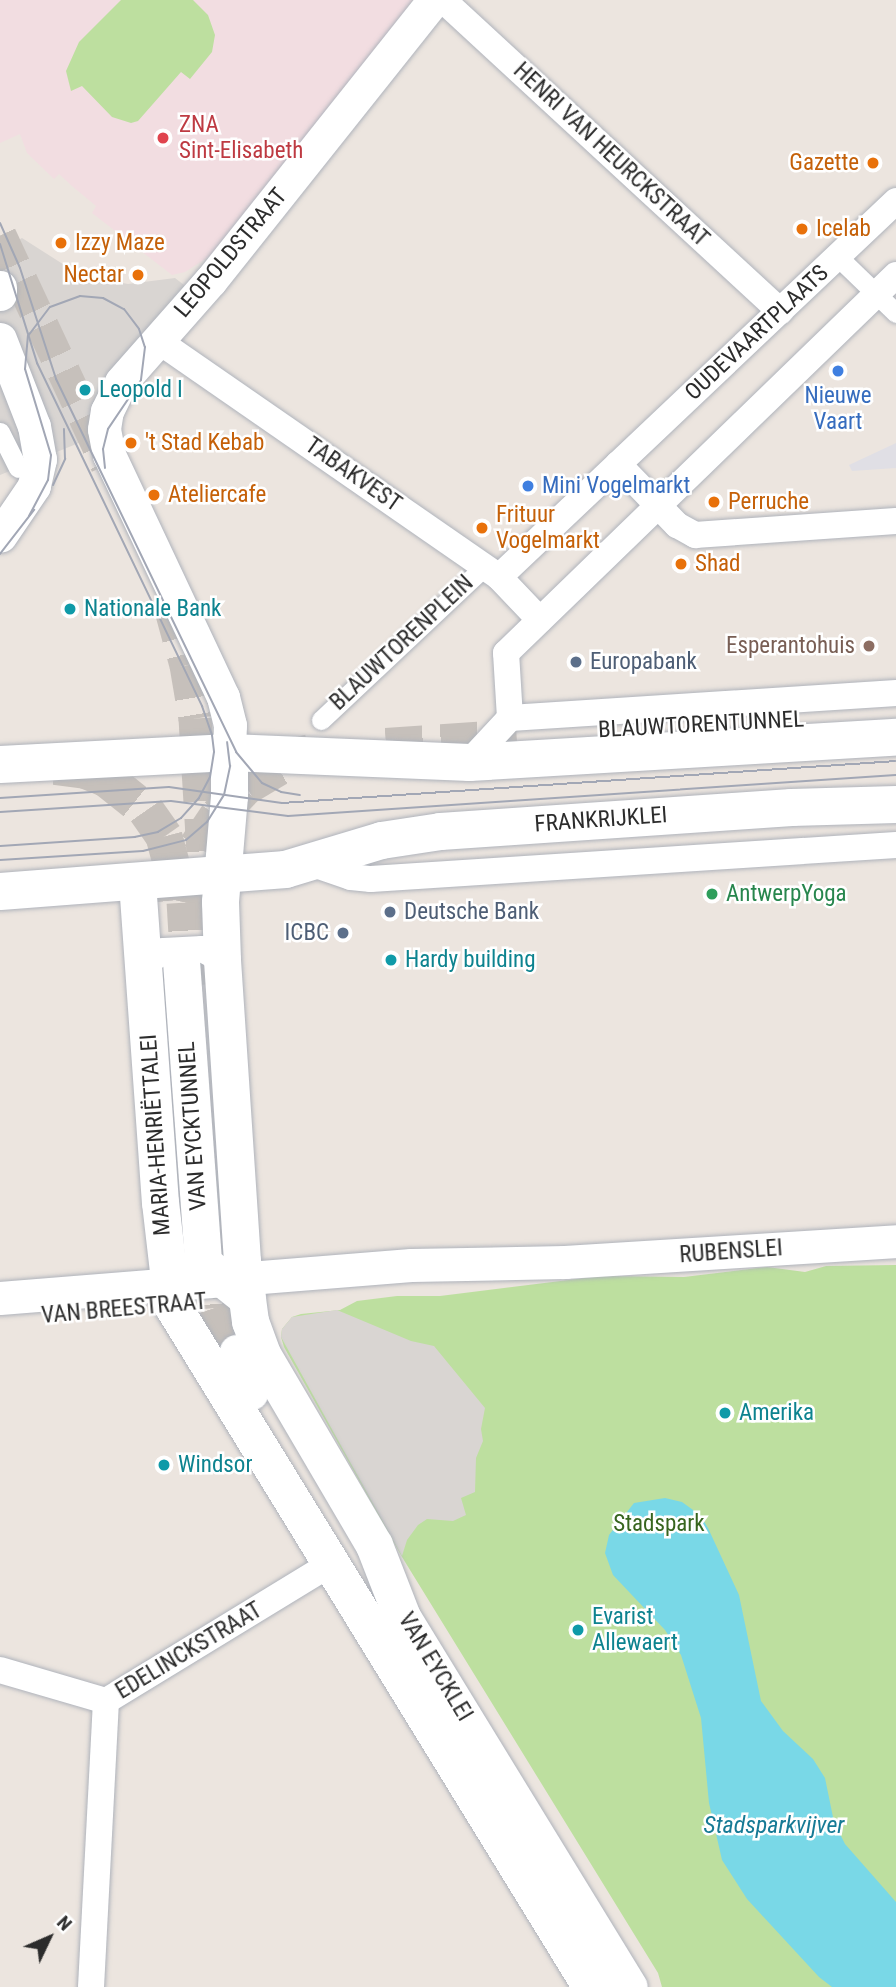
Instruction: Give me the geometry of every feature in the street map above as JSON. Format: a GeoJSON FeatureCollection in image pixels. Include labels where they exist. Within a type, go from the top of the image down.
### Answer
{"type":"FeatureCollection","features":[{"type":"Feature","properties":{"kind":"main road","name":"BLAUWTORENTUNNEL"},"geometry":{"type":"LineString","coordinates":[[513,727],[810,718],[840,722],[889,738]]}},
{"type":"Feature","properties":{"kind":"main road"},"geometry":{"type":"LineString","coordinates":[[0,764],[229,752],[469,762],[889,738]]}},
{"type":"Feature","properties":{"kind":"main road"},"geometry":{"type":"LineString","coordinates":[[229,752],[222,960],[239,1286]]}},
{"type":"Feature","properties":{"kind":"main road","name":"FRANKRIJKLEI"},"geometry":{"type":"LineString","coordinates":[[0,891],[136,883],[310,863],[409,834],[792,807],[896,803]]}},
{"type":"Feature","properties":{"kind":"main road","name":"MARIA-HENRIËTTALEI"},"geometry":{"type":"LineString","coordinates":[[136,883],[170,1295]]}},
{"type":"Feature","properties":{"kind":"main road","name":"VAN EYCKTUNNEL"},"geometry":{"type":"LineString","coordinates":[[181,961],[203,1263],[239,1286]]}},
{"type":"Feature","properties":{"kind":"main road","name":"VAN EYCKLEI"},"geometry":{"type":"LineString","coordinates":[[239,1286],[262,1354],[374,1545],[402,1617],[629,1987]]}},
{"type":"Feature","properties":{"kind":"main road","name":"VAN EYCKLEI"},"geometry":{"type":"LineString","coordinates":[[170,1295],[372,1635],[591,1987]]}},
{"type":"Feature","properties":{"kind":"main road","name":"VAN EYCKLEI"},"geometry":{"type":"LineString","coordinates":[[232,1351],[251,1393],[345,1550],[362,1593],[372,1635]]}},
{"type":"Feature","properties":{"kind":"street","name":"HENRI VAN HEURCKSTRAAT"},"geometry":{"type":"LineString","coordinates":[[427,3],[780,311]]}},
{"type":"Feature","properties":{"kind":"street","name":"LEOPOLDSTRAAT"},"geometry":{"type":"LineString","coordinates":[[229,752],[229,716],[223,697],[111,458],[104,429],[113,394],[211,280],[427,3]]}},
{"type":"Feature","properties":{"kind":"street","name":"OUDEVAARTPLAATS"},"geometry":{"type":"LineString","coordinates":[[491,572],[618,464],[896,201]]}},
{"type":"Feature","properties":{"kind":"street"},"geometry":{"type":"LineString","coordinates":[[838,256],[891,301]]}},
{"type":"Feature","properties":{"kind":"street"},"geometry":{"type":"LineString","coordinates":[[513,727],[506,653],[658,506],[891,301],[896,275]]}},
{"type":"Feature","properties":{"kind":"street"},"geometry":{"type":"LineString","coordinates":[[0,339],[37,437],[40,469],[34,486],[7,527]]}},
{"type":"Feature","properties":{"kind":"street","name":"TABAKVEST"},"geometry":{"type":"LineString","coordinates":[[157,340],[491,572],[540,620]]}},
{"type":"Feature","properties":{"kind":"street"},"geometry":{"type":"LineString","coordinates":[[0,432],[18,468]]}},
{"type":"Feature","properties":{"kind":"street"},"geometry":{"type":"LineString","coordinates":[[618,464],[684,532],[695,535],[896,521]]}},
{"type":"Feature","properties":{"kind":"street","name":"BLAUWTORENPLEIN"},"geometry":{"type":"LineString","coordinates":[[321,720],[491,572]]}},
{"type":"Feature","properties":{"kind":"street"},"geometry":{"type":"LineString","coordinates":[[469,762],[513,727],[896,693]]}},
{"type":"Feature","properties":{"kind":"street"},"geometry":{"type":"LineString","coordinates":[[867,846],[896,814]]}},
{"type":"Feature","properties":{"kind":"street","name":"FRANKRIJKLEI"},"geometry":{"type":"LineString","coordinates":[[310,863],[351,877],[371,879],[896,845]]}},
{"type":"Feature","properties":{"kind":"street"},"geometry":{"type":"LineString","coordinates":[[143,965],[164,951],[202,948],[222,960]]}},
{"type":"Feature","properties":{"kind":"street","name":"RUBENSLEI"},"geometry":{"type":"LineString","coordinates":[[239,1286],[414,1283],[565,1262],[896,1241]]}},
{"type":"Feature","properties":{"kind":"street","name":"VAN BREESTRAAT"},"geometry":{"type":"LineString","coordinates":[[0,1320],[239,1286]]}},
{"type":"Feature","properties":{"kind":"street","name":"VAN BREESTRAAT"},"geometry":{"type":"LineString","coordinates":[[0,1298],[170,1295]]}},
{"type":"Feature","properties":{"kind":"street","name":"EDELINCKSTRAAT"},"geometry":{"type":"LineString","coordinates":[[0,1670],[106,1701],[330,1565]]}},
{"type":"Feature","properties":{"kind":"street"},"geometry":{"type":"LineString","coordinates":[[91,1987],[106,1701]]}},
{"type":"Feature","properties":{"kind":"shaded area","name":"ZNA Sint-Elisabeth"},"geometry":{"type":"Polygon","coordinates":[[[0,0],[413,0],[218,251],[185,272],[172,275],[92,213],[96,206],[59,174],[54,179],[27,153],[20,134],[0,143],[0,0]]]}},
{"type":"Feature","properties":{"kind":"shaded area"},"geometry":{"type":"Polygon","coordinates":[[[22,238],[80,275],[128,284],[175,278],[193,292],[101,434],[0,475],[0,250],[22,238]]]}},
{"type":"Feature","properties":{"kind":"shaded area"},"geometry":{"type":"Polygon","coordinates":[[[896,443],[896,468],[852,471],[849,465],[896,443]]]}},
{"type":"Feature","properties":{"kind":"shaded area"},"geometry":{"type":"Polygon","coordinates":[[[337,1310],[411,1341],[434,1346],[485,1408],[481,1429],[483,1441],[476,1458],[475,1492],[461,1498],[466,1515],[453,1521],[427,1519],[418,1525],[407,1540],[402,1556],[281,1337],[282,1329],[292,1317],[337,1310]]]}},
{"type":"Feature","properties":{"kind":"green space"},"geometry":{"type":"Polygon","coordinates":[[[121,0],[193,0],[208,15],[215,35],[212,52],[190,79],[181,72],[138,121],[131,123],[112,117],[82,86],[71,91],[66,71],[79,42],[121,0]]]}},
{"type":"Feature","properties":{"kind":"green space","name":"Stadspark"},"geometry":{"type":"Polygon","coordinates":[[[896,1265],[896,1987],[662,1987],[658,1973],[402,1557],[284,1347],[282,1329],[292,1317],[301,1314],[340,1310],[357,1301],[397,1296],[440,1296],[601,1276],[684,1277],[767,1267],[805,1272],[826,1266],[896,1265]]]}},
{"type":"Feature","properties":{"kind":"water","name":"Stadsparkvijver"},"geometry":{"type":"Polygon","coordinates":[[[665,1498],[682,1502],[700,1515],[708,1528],[739,1595],[761,1701],[783,1731],[813,1759],[825,1778],[834,1822],[845,1844],[896,1902],[896,1987],[832,1987],[819,1977],[747,1899],[722,1860],[709,1803],[701,1718],[681,1655],[665,1630],[613,1575],[605,1553],[609,1535],[634,1503],[665,1498]]]}},
{"type":"Feature","properties":{"kind":"tunnel"},"geometry":{"type":"LineString","coordinates":[[0,235],[107,464]]}},
{"type":"Feature","properties":{"kind":"tunnel"},"geometry":{"type":"LineString","coordinates":[[170,606],[186,665],[195,718],[206,902]]}},
{"type":"Feature","properties":{"kind":"tunnel"},"geometry":{"type":"LineString","coordinates":[[386,746],[517,737]]}},
{"type":"Feature","properties":{"kind":"tunnel"},"geometry":{"type":"LineString","coordinates":[[190,985],[185,902],[197,846],[218,815],[246,786],[298,755],[310,752]]}},
{"type":"Feature","properties":{"kind":"tunnel"},"geometry":{"type":"LineString","coordinates":[[55,766],[86,770],[106,778],[146,810],[164,836],[171,863],[175,900]]}},
{"type":"Feature","properties":{"kind":"tunnel"},"geometry":{"type":"LineString","coordinates":[[208,1249],[213,1308],[227,1351]]}},
{"type":"Feature","properties":{"kind":"tunnel"},"geometry":{"type":"LineString","coordinates":[[225,1264],[236,1351]]}},
{"type":"Feature","properties":{"kind":"tram line"},"geometry":{"type":"LineString","coordinates":[[0,223],[20,268],[56,379],[236,752],[262,783],[281,792],[300,795]]}},
{"type":"Feature","properties":{"kind":"tram line"},"geometry":{"type":"LineString","coordinates":[[0,244],[37,363],[202,706],[212,735],[214,752],[210,777],[199,798],[181,818],[158,832],[135,837],[0,846]]}},
{"type":"Feature","properties":{"kind":"tram line"},"geometry":{"type":"LineString","coordinates":[[29,516],[48,480],[51,455],[25,369],[28,336],[50,307],[80,296],[103,298],[124,309],[139,329],[145,347],[141,380],[108,429],[103,449],[105,468]]}},
{"type":"Feature","properties":{"kind":"tram line"},"geometry":{"type":"LineString","coordinates":[[53,485],[65,459],[64,429]]}},
{"type":"Feature","properties":{"kind":"tram line"},"geometry":{"type":"LineString","coordinates":[[0,554],[34,510]]}},
{"type":"Feature","properties":{"kind":"tram line"},"geometry":{"type":"LineString","coordinates":[[0,860],[143,851],[186,840],[207,822],[224,795],[230,766],[227,742]]}},
{"type":"Feature","properties":{"kind":"tram line"},"geometry":{"type":"LineString","coordinates":[[0,798],[169,787],[282,803],[896,761]]}},
{"type":"Feature","properties":{"kind":"tram line"},"geometry":{"type":"LineString","coordinates":[[0,812],[171,801],[288,816],[896,775]]}},
{"type":"Feature","properties":{"kind":"place","name":"ZNA Sint-Elisabeth"},"geometry":{"type":"Point","coordinates":[163,138]}},
{"type":"Feature","properties":{"kind":"place","name":"Gazette"},"geometry":{"type":"Point","coordinates":[873,163]}},
{"type":"Feature","properties":{"kind":"place","name":"Icelab"},"geometry":{"type":"Point","coordinates":[802,229]}},
{"type":"Feature","properties":{"kind":"place","name":"Izzy Maze"},"geometry":{"type":"Point","coordinates":[61,243]}},
{"type":"Feature","properties":{"kind":"place","name":"Nectar"},"geometry":{"type":"Point","coordinates":[138,275]}},
{"type":"Feature","properties":{"kind":"place","name":"Nieuwe Vaart"},"geometry":{"type":"Point","coordinates":[838,371]}},
{"type":"Feature","properties":{"kind":"place","name":"Leopold I"},"geometry":{"type":"Point","coordinates":[85,390]}},
{"type":"Feature","properties":{"kind":"place","name":"'t Stad Kebab"},"geometry":{"type":"Point","coordinates":[131,443]}},
{"type":"Feature","properties":{"kind":"place","name":"Mini Vogelmarkt"},"geometry":{"type":"Point","coordinates":[528,486]}},
{"type":"Feature","properties":{"kind":"place","name":"Ateliercafe"},"geometry":{"type":"Point","coordinates":[154,495]}},
{"type":"Feature","properties":{"kind":"place","name":"Perruche"},"geometry":{"type":"Point","coordinates":[714,502]}},
{"type":"Feature","properties":{"kind":"place","name":"Frituur Vogelmarkt"},"geometry":{"type":"Point","coordinates":[482,528]}},
{"type":"Feature","properties":{"kind":"place","name":"Shad"},"geometry":{"type":"Point","coordinates":[681,564]}},
{"type":"Feature","properties":{"kind":"place","name":"Nationale Bank"},"geometry":{"type":"Point","coordinates":[70,609]}},
{"type":"Feature","properties":{"kind":"place","name":"Esperantohuis"},"geometry":{"type":"Point","coordinates":[869,646]}},
{"type":"Feature","properties":{"kind":"place","name":"Europabank"},"geometry":{"type":"Point","coordinates":[576,662]}},
{"type":"Feature","properties":{"kind":"place","name":"AntwerpYoga"},"geometry":{"type":"Point","coordinates":[712,894]}},
{"type":"Feature","properties":{"kind":"place","name":"Deutsche Bank"},"geometry":{"type":"Point","coordinates":[390,912]}},
{"type":"Feature","properties":{"kind":"place","name":"ICBC"},"geometry":{"type":"Point","coordinates":[343,933]}},
{"type":"Feature","properties":{"kind":"place","name":"Hardy building"},"geometry":{"type":"Point","coordinates":[391,960]}},
{"type":"Feature","properties":{"kind":"place","name":"Amerika"},"geometry":{"type":"Point","coordinates":[725,1413]}},
{"type":"Feature","properties":{"kind":"place","name":"Windsor"},"geometry":{"type":"Point","coordinates":[164,1465]}},
{"type":"Feature","properties":{"kind":"place","name":"Evarist Allewaert"},"geometry":{"type":"Point","coordinates":[578,1630]}}]}
